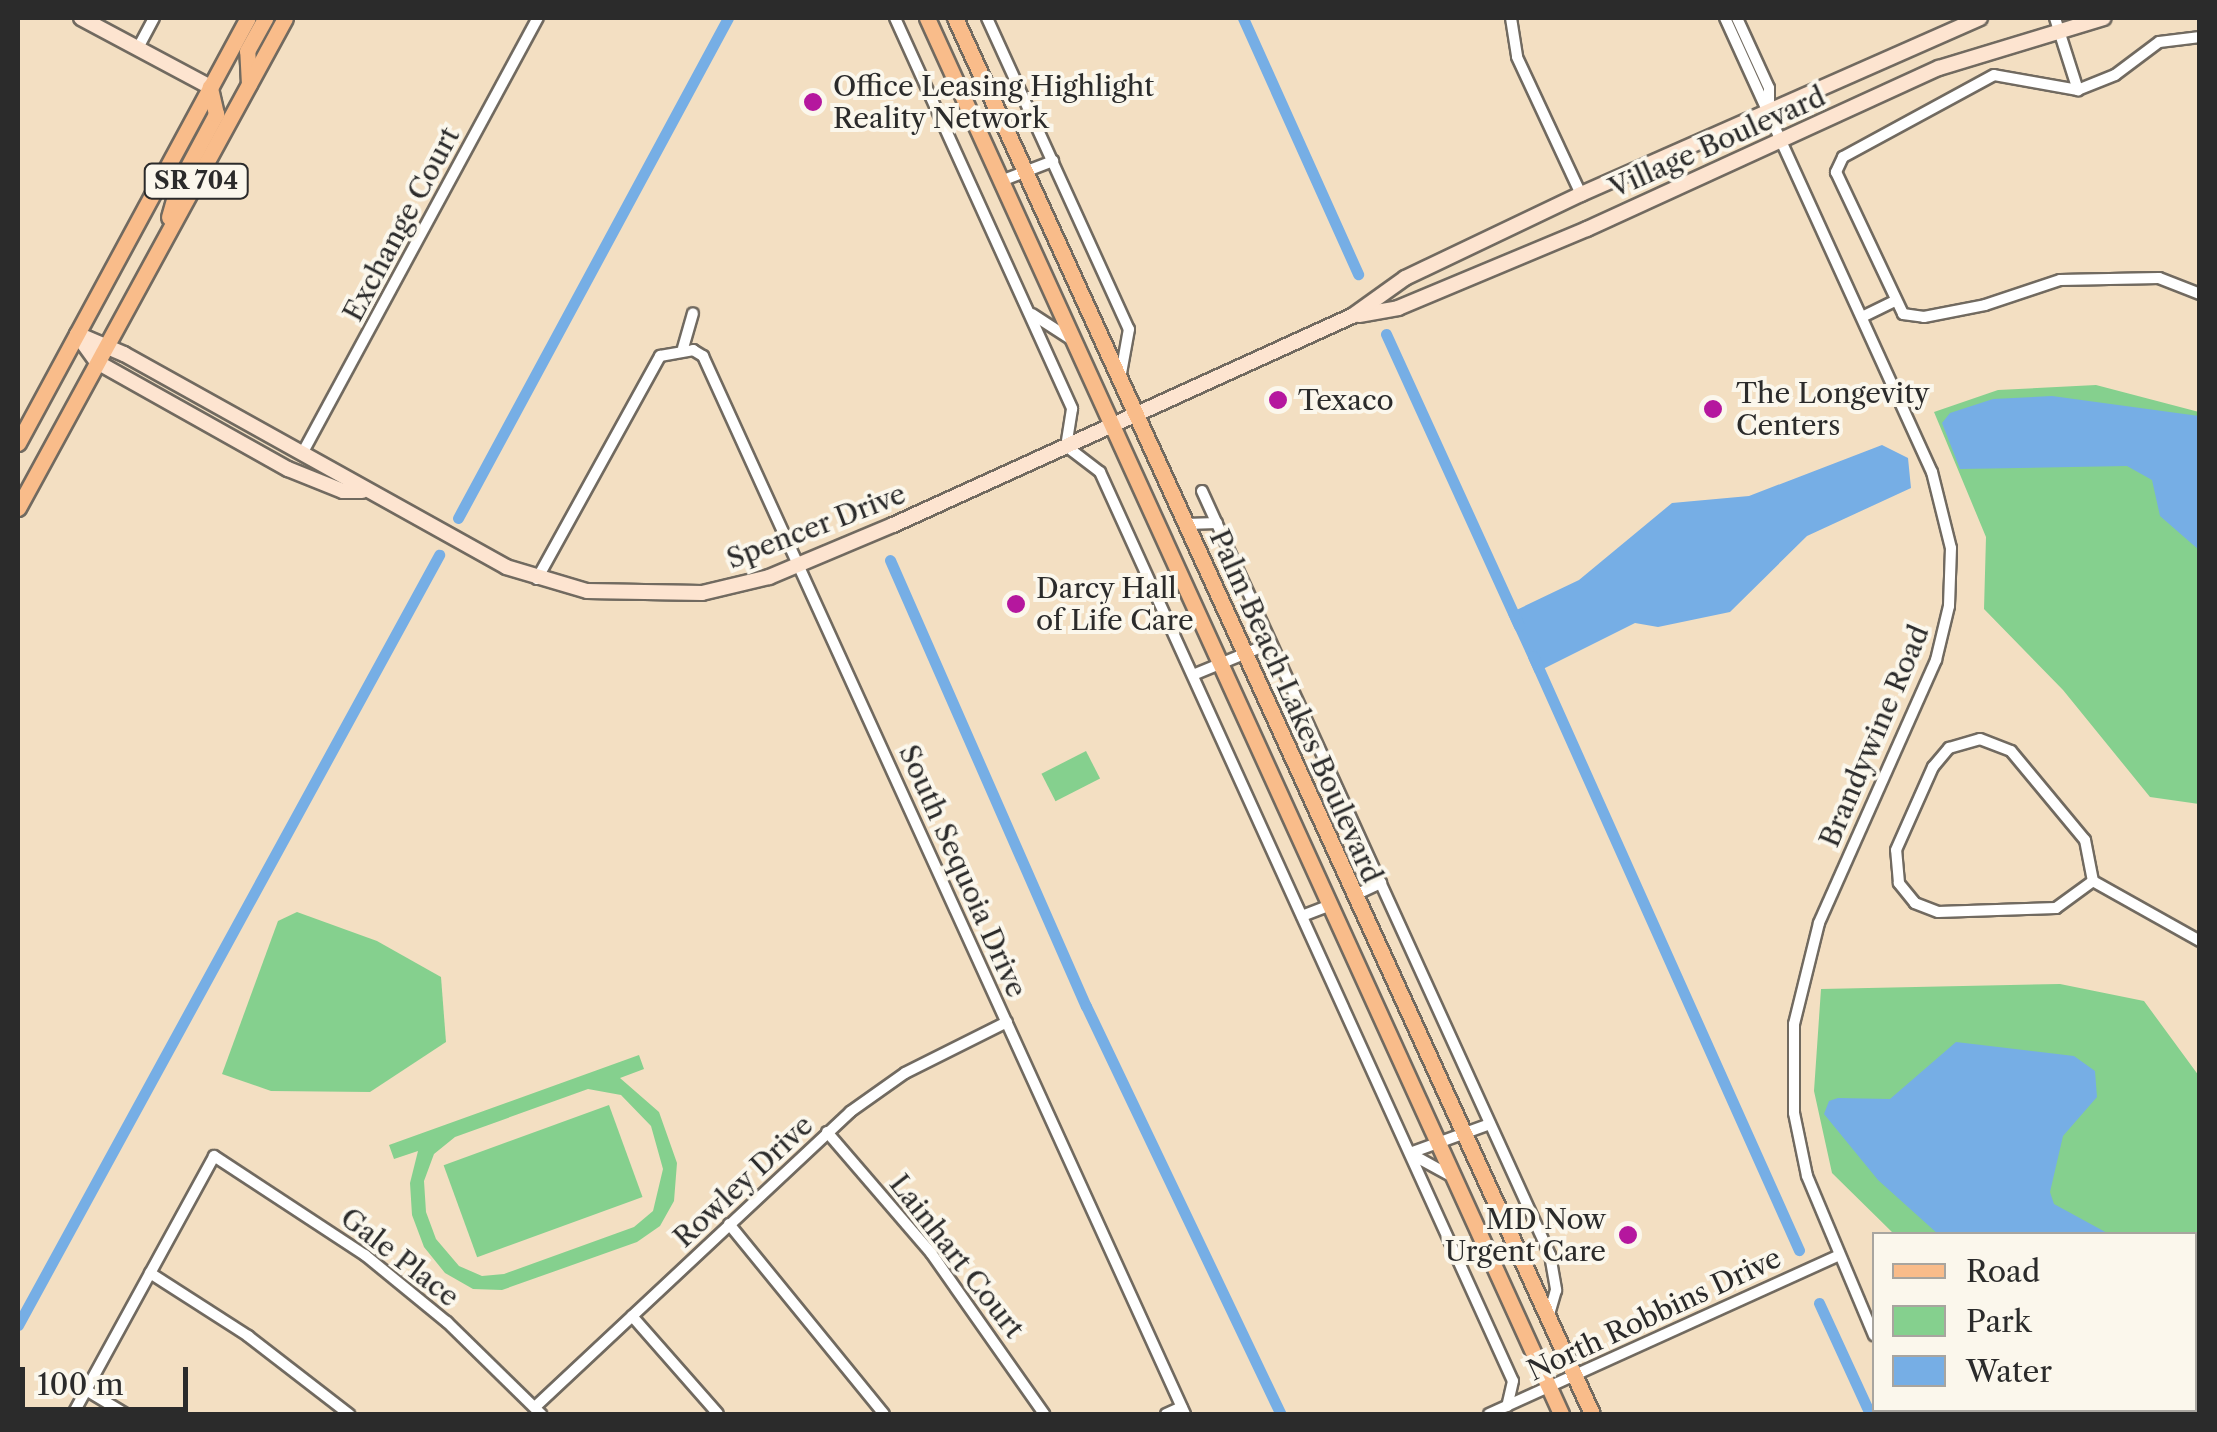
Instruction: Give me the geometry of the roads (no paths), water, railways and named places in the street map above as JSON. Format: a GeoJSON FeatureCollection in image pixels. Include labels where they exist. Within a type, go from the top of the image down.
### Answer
{"type":"FeatureCollection","features":[{"type":"Feature","properties":{"kind":"main road","name":"SR 704"},"geometry":{"type":"LineString","coordinates":[[18,443],[248,18]]}},
{"type":"Feature","properties":{"kind":"main road"},"geometry":{"type":"LineString","coordinates":[[249,84],[247,51],[265,18]]}},
{"type":"Feature","properties":{"kind":"main road","name":"SR 704"},"geometry":{"type":"LineString","coordinates":[[18,508],[285,18]]}},
{"type":"Feature","properties":{"kind":"main road","name":"Palm Beach Lakes Boulevard"},"geometry":{"type":"LineString","coordinates":[[927,18],[1561,1414]]}},
{"type":"Feature","properties":{"kind":"main road","name":"Palm Beach Lakes Boulevard"},"geometry":{"type":"LineString","coordinates":[[955,18],[1592,1414]]}},
{"type":"Feature","properties":{"kind":"main road"},"geometry":{"type":"LineString","coordinates":[[163,240],[178,185],[216,114],[210,87]]}},
{"type":"Feature","properties":{"kind":"street"},"geometry":{"type":"LineString","coordinates":[[81,18],[210,87]]}},
{"type":"Feature","properties":{"kind":"street"},"geometry":{"type":"LineString","coordinates":[[138,48],[154,18]]}},
{"type":"Feature","properties":{"kind":"street","name":"Exchange Court"},"geometry":{"type":"LineString","coordinates":[[303,452],[538,18]]}},
{"type":"Feature","properties":{"kind":"street"},"geometry":{"type":"LineString","coordinates":[[895,18],[1074,414],[1066,446],[1098,467],[1513,1381],[1508,1406]]}},
{"type":"Feature","properties":{"kind":"street"},"geometry":{"type":"LineString","coordinates":[[987,18],[1129,330],[1120,380]]}},
{"type":"Feature","properties":{"kind":"street"},"geometry":{"type":"LineString","coordinates":[[1511,18],[1517,57],[1581,194]]}},
{"type":"Feature","properties":{"kind":"street"},"geometry":{"type":"LineString","coordinates":[[1725,18],[1770,108]]}},
{"type":"Feature","properties":{"kind":"street"},"geometry":{"type":"LineString","coordinates":[[1737,18],[1770,88],[1770,108]]}},
{"type":"Feature","properties":{"kind":"street","name":"Village Boulevard"},"geometry":{"type":"LineString","coordinates":[[1112,425],[1352,316],[1405,278],[1581,194],[1980,18]]}},
{"type":"Feature","properties":{"kind":"street","name":"Village Boulevard"},"geometry":{"type":"LineString","coordinates":[[1352,316],[1398,308],[1940,68],[2056,23],[2104,18]]}},
{"type":"Feature","properties":{"kind":"street"},"geometry":{"type":"LineString","coordinates":[[2056,23],[2078,90]]}},
{"type":"Feature","properties":{"kind":"street"},"geometry":{"type":"LineString","coordinates":[[2200,37],[2159,42],[2115,75],[2078,90],[1994,75],[1843,158],[1836,172],[1903,314],[1924,317],[2060,280],[2160,278],[2200,294]]}},
{"type":"Feature","properties":{"kind":"street","name":"Brandywine Road"},"geometry":{"type":"LineString","coordinates":[[1770,108],[1942,500],[1952,577],[1936,660],[1819,922],[1799,992],[1794,1113],[1807,1176],[1872,1331]]}},
{"type":"Feature","properties":{"kind":"street"},"geometry":{"type":"LineString","coordinates":[[1001,181],[1053,161]]}},
{"type":"Feature","properties":{"kind":"street"},"geometry":{"type":"LineString","coordinates":[[1862,317],[1896,301]]}},
{"type":"Feature","properties":{"kind":"street"},"geometry":{"type":"LineString","coordinates":[[538,579],[660,356],[688,349],[693,313]]}},
{"type":"Feature","properties":{"kind":"street"},"geometry":{"type":"LineString","coordinates":[[1031,314],[1074,341]]}},
{"type":"Feature","properties":{"kind":"street","name":"Spencer Drive"},"geometry":{"type":"LineString","coordinates":[[77,334],[97,362],[288,469],[343,491],[362,491]]}},
{"type":"Feature","properties":{"kind":"street","name":"Spencer Drive"},"geometry":{"type":"LineString","coordinates":[[77,334],[106,344],[242,418],[362,491],[538,579],[587,592],[656,597],[736,587],[799,565],[1112,425]]}},
{"type":"Feature","properties":{"kind":"street","name":"South Sequoia Drive"},"geometry":{"type":"LineString","coordinates":[[688,349],[703,356],[1184,1411]]}},
{"type":"Feature","properties":{"kind":"street"},"geometry":{"type":"LineString","coordinates":[[210,425],[242,418]]}},
{"type":"Feature","properties":{"kind":"street"},"geometry":{"type":"LineString","coordinates":[[1202,491],[1555,1268],[1548,1319]]}},
{"type":"Feature","properties":{"kind":"street"},"geometry":{"type":"LineString","coordinates":[[1186,524],[1217,524]]}},
{"type":"Feature","properties":{"kind":"street"},"geometry":{"type":"LineString","coordinates":[[1193,675],[1271,642]]}},
{"type":"Feature","properties":{"kind":"street"},"geometry":{"type":"LineString","coordinates":[[2092,881],[2048,910],[1938,912],[1902,890],[1895,858],[1937,760],[1956,744],[1980,738],[2010,751],[2076,826],[2092,881],[2200,941]]}},
{"type":"Feature","properties":{"kind":"street"},"geometry":{"type":"LineString","coordinates":[[1355,895],[1380,883]]}},
{"type":"Feature","properties":{"kind":"street"},"geometry":{"type":"LineString","coordinates":[[1302,916],[1330,905]]}},
{"type":"Feature","properties":{"kind":"street","name":"Rowley Drive"},"geometry":{"type":"LineString","coordinates":[[538,1411],[632,1316],[827,1132],[905,1073],[1007,1022]]}},
{"type":"Feature","properties":{"kind":"street"},"geometry":{"type":"LineString","coordinates":[[1410,1153],[1490,1124]]}},
{"type":"Feature","properties":{"kind":"street","name":"Lainhart Court"},"geometry":{"type":"LineString","coordinates":[[827,1132],[931,1253],[1044,1414]]}},
{"type":"Feature","properties":{"kind":"street"},"geometry":{"type":"LineString","coordinates":[[1410,1153],[1454,1178]]}},
{"type":"Feature","properties":{"kind":"street","name":"Gale Place"},"geometry":{"type":"LineString","coordinates":[[150,1273],[214,1156],[365,1255],[538,1411]]}},
{"type":"Feature","properties":{"kind":"street"},"geometry":{"type":"LineString","coordinates":[[729,1224],[884,1414]]}},
{"type":"Feature","properties":{"kind":"street","name":"North Robbins Drive"},"geometry":{"type":"LineString","coordinates":[[1490,1414],[1838,1256]]}},
{"type":"Feature","properties":{"kind":"street"},"geometry":{"type":"LineString","coordinates":[[72,1414],[150,1273],[248,1336],[349,1414]]}},
{"type":"Feature","properties":{"kind":"street"},"geometry":{"type":"LineString","coordinates":[[632,1316],[718,1414]]}},
{"type":"Feature","properties":{"kind":"street"},"geometry":{"type":"LineString","coordinates":[[86,1390],[126,1414]]}},
{"type":"Feature","properties":{"kind":"street"},"geometry":{"type":"LineString","coordinates":[[1166,1414],[1184,1411]]}},
{"type":"Feature","properties":{"kind":"water"},"geometry":{"type":"Polygon","coordinates":[[[2052,396],[2199,416],[2199,550],[2160,516],[2152,480],[2127,466],[1960,469],[1942,423],[1950,413],[1993,399],[2052,396]]]}},
{"type":"Feature","properties":{"kind":"water"},"geometry":{"type":"Polygon","coordinates":[[[1882,445],[1908,458],[1911,488],[1807,536],[1730,612],[1658,627],[1635,623],[1535,673],[1508,614],[1579,580],[1672,503],[1749,496],[1882,445]]]}},
{"type":"Feature","properties":{"kind":"water"},"geometry":{"type":"Polygon","coordinates":[[[1956,1042],[2074,1056],[2095,1071],[2097,1097],[2063,1136],[2050,1192],[2054,1204],[2105,1232],[1936,1232],[1878,1180],[1824,1114],[1829,1101],[1838,1098],[1890,1099],[1956,1042]]]}},
{"type":"Feature","properties":{"kind":"waterway"},"geometry":{"type":"LineString","coordinates":[[458,518],[728,18]]}},
{"type":"Feature","properties":{"kind":"waterway"},"geometry":{"type":"LineString","coordinates":[[1243,18],[1358,274]]}},
{"type":"Feature","properties":{"kind":"waterway"},"geometry":{"type":"LineString","coordinates":[[1386,334],[1519,626]]}},
{"type":"Feature","properties":{"kind":"waterway"},"geometry":{"type":"LineString","coordinates":[[18,1325],[439,555]]}},
{"type":"Feature","properties":{"kind":"waterway"},"geometry":{"type":"LineString","coordinates":[[890,560],[1086,1006],[1281,1414]]}},
{"type":"Feature","properties":{"kind":"waterway"},"geometry":{"type":"LineString","coordinates":[[1533,656],[1799,1250]]}},
{"type":"Feature","properties":{"kind":"waterway"},"geometry":{"type":"LineString","coordinates":[[1819,1303],[1870,1414]]}},
{"type":"Feature","properties":{"kind":"place","name":"Office Leasing Highlight Reality Network"},"geometry":{"type":"Point","coordinates":[813,102]}},
{"type":"Feature","properties":{"kind":"place","name":"Texaco"},"geometry":{"type":"Point","coordinates":[1278,400]}},
{"type":"Feature","properties":{"kind":"place","name":"The Longevity Centers"},"geometry":{"type":"Point","coordinates":[1713,409]}},
{"type":"Feature","properties":{"kind":"place","name":"Darcy Hall of Life Care"},"geometry":{"type":"Point","coordinates":[1016,604]}},
{"type":"Feature","properties":{"kind":"place","name":"MD Now Urgent Care"},"geometry":{"type":"Point","coordinates":[1628,1235]}}]}
